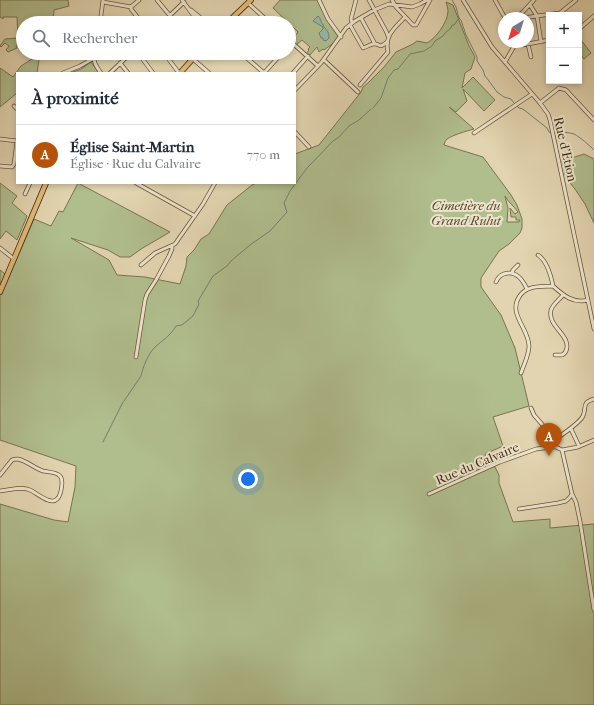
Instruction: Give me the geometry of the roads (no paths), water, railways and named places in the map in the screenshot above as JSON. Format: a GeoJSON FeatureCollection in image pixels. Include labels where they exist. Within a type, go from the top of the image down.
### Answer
{"type":"FeatureCollection","features":[{"type":"Feature","properties":{"kind":"main road"},"geometry":{"type":"LineString","coordinates":[[234,16],[249,1]]}},
{"type":"Feature","properties":{"kind":"main road"},"geometry":{"type":"LineString","coordinates":[[181,72],[191,60]]}},
{"type":"Feature","properties":{"kind":"main road"},"geometry":{"type":"LineString","coordinates":[[0,292],[46,184]]}},
{"type":"Feature","properties":{"kind":"street"},"geometry":{"type":"LineString","coordinates":[[131,7],[139,0]]}},
{"type":"Feature","properties":{"kind":"street"},"geometry":{"type":"LineString","coordinates":[[157,0],[170,16],[184,3]]}},
{"type":"Feature","properties":{"kind":"street"},"geometry":{"type":"LineString","coordinates":[[319,0],[328,19],[341,37]]}},
{"type":"Feature","properties":{"kind":"street"},"geometry":{"type":"LineString","coordinates":[[356,0],[351,24],[363,48],[371,44],[382,46],[387,42]]}},
{"type":"Feature","properties":{"kind":"street"},"geometry":{"type":"LineString","coordinates":[[369,0],[388,36]]}},
{"type":"Feature","properties":{"kind":"street"},"geometry":{"type":"LineString","coordinates":[[392,0],[413,25],[416,25],[428,0]]}},
{"type":"Feature","properties":{"kind":"street"},"geometry":{"type":"LineString","coordinates":[[296,89],[324,60],[346,28],[351,24],[374,10],[389,4],[412,7],[428,0]]}},
{"type":"Feature","properties":{"kind":"street","name":"Rue d'Etion"},"geometry":{"type":"LineString","coordinates":[[463,0],[492,47],[548,114],[594,328]]}},
{"type":"Feature","properties":{"kind":"street"},"geometry":{"type":"LineString","coordinates":[[495,0],[502,12]]}},
{"type":"Feature","properties":{"kind":"street"},"geometry":{"type":"LineString","coordinates":[[498,4],[502,0]]}},
{"type":"Feature","properties":{"kind":"street"},"geometry":{"type":"LineString","coordinates":[[523,12],[534,0]]}},
{"type":"Feature","properties":{"kind":"street"},"geometry":{"type":"LineString","coordinates":[[534,16],[560,13],[576,0]]}},
{"type":"Feature","properties":{"kind":"street"},"geometry":{"type":"LineString","coordinates":[[101,16],[103,1],[131,7]]}},
{"type":"Feature","properties":{"kind":"street"},"geometry":{"type":"LineString","coordinates":[[249,1],[255,10],[262,16]]}},
{"type":"Feature","properties":{"kind":"street"},"geometry":{"type":"LineString","coordinates":[[184,3],[194,16]]}},
{"type":"Feature","properties":{"kind":"street"},"geometry":{"type":"LineString","coordinates":[[184,3],[199,16]]}},
{"type":"Feature","properties":{"kind":"street"},"geometry":{"type":"LineString","coordinates":[[530,5],[537,16],[542,42]]}},
{"type":"Feature","properties":{"kind":"street"},"geometry":{"type":"LineString","coordinates":[[131,7],[136,16]]}},
{"type":"Feature","properties":{"kind":"street"},"geometry":{"type":"LineString","coordinates":[[582,26],[594,16]]}},
{"type":"Feature","properties":{"kind":"street"},"geometry":{"type":"LineString","coordinates":[[360,85],[388,52],[388,36],[405,17]]}},
{"type":"Feature","properties":{"kind":"street"},"geometry":{"type":"LineString","coordinates":[[361,18],[375,44]]}},
{"type":"Feature","properties":{"kind":"street"},"geometry":{"type":"LineString","coordinates":[[534,43],[546,41]]}},
{"type":"Feature","properties":{"kind":"street"},"geometry":{"type":"LineString","coordinates":[[296,47],[318,66]]}},
{"type":"Feature","properties":{"kind":"street"},"geometry":{"type":"LineString","coordinates":[[504,62],[512,48]]}},
{"type":"Feature","properties":{"kind":"street"},"geometry":{"type":"LineString","coordinates":[[529,48],[531,57]]}},
{"type":"Feature","properties":{"kind":"street"},"geometry":{"type":"LineString","coordinates":[[293,72],[308,56]]}},
{"type":"Feature","properties":{"kind":"street"},"geometry":{"type":"LineString","coordinates":[[65,72],[90,60]]}},
{"type":"Feature","properties":{"kind":"street"},"geometry":{"type":"LineString","coordinates":[[94,60],[101,72]]}},
{"type":"Feature","properties":{"kind":"street"},"geometry":{"type":"LineString","coordinates":[[111,72],[123,60]]}},
{"type":"Feature","properties":{"kind":"street"},"geometry":{"type":"LineString","coordinates":[[143,60],[152,72]]}},
{"type":"Feature","properties":{"kind":"street"},"geometry":{"type":"LineString","coordinates":[[170,60],[179,72]]}},
{"type":"Feature","properties":{"kind":"street"},"geometry":{"type":"LineString","coordinates":[[195,60],[208,72]]}},
{"type":"Feature","properties":{"kind":"street"},"geometry":{"type":"LineString","coordinates":[[249,60],[263,72]]}},
{"type":"Feature","properties":{"kind":"street"},"geometry":{"type":"LineString","coordinates":[[265,72],[276,60]]}},
{"type":"Feature","properties":{"kind":"street"},"geometry":{"type":"LineString","coordinates":[[324,60],[358,92]]}},
{"type":"Feature","properties":{"kind":"street"},"geometry":{"type":"LineString","coordinates":[[120,63],[127,72]]}},
{"type":"Feature","properties":{"kind":"street"},"geometry":{"type":"LineString","coordinates":[[540,103],[559,88],[563,89],[566,90],[594,120]]}},
{"type":"Feature","properties":{"kind":"street"},"geometry":{"type":"LineString","coordinates":[[474,133],[532,94]]}},
{"type":"Feature","properties":{"kind":"street"},"geometry":{"type":"LineString","coordinates":[[296,133],[309,147]]}},
{"type":"Feature","properties":{"kind":"street"},"geometry":{"type":"LineString","coordinates":[[0,139],[16,141]]}},
{"type":"Feature","properties":{"kind":"street"},"geometry":{"type":"LineString","coordinates":[[0,166],[12,167],[14,164],[16,149]]}},
{"type":"Feature","properties":{"kind":"street"},"geometry":{"type":"LineString","coordinates":[[25,194],[30,184]]}},
{"type":"Feature","properties":{"kind":"street"},"geometry":{"type":"LineString","coordinates":[[138,184],[195,216]]}},
{"type":"Feature","properties":{"kind":"street"},"geometry":{"type":"LineString","coordinates":[[141,265],[155,253],[178,242],[214,184]]}},
{"type":"Feature","properties":{"kind":"street"},"geometry":{"type":"LineString","coordinates":[[136,357],[145,300],[169,256],[172,246]]}},
{"type":"Feature","properties":{"kind":"street"},"geometry":{"type":"LineString","coordinates":[[0,248],[14,259]]}},
{"type":"Feature","properties":{"kind":"street"},"geometry":{"type":"LineString","coordinates":[[538,255],[545,262],[553,286],[563,295],[582,301],[588,300]]}},
{"type":"Feature","properties":{"kind":"street"},"geometry":{"type":"LineString","coordinates":[[512,273],[518,265]]}},
{"type":"Feature","properties":{"kind":"street"},"geometry":{"type":"LineString","coordinates":[[496,282],[498,277],[507,273],[512,273],[520,277],[527,289]]}},
{"type":"Feature","properties":{"kind":"street"},"geometry":{"type":"LineString","coordinates":[[521,373],[529,347],[528,340],[516,308],[519,297],[524,290],[531,287],[553,286]]}},
{"type":"Feature","properties":{"kind":"street"},"geometry":{"type":"LineString","coordinates":[[555,355],[562,355],[565,352],[567,345],[551,317],[551,310],[563,295]]}},
{"type":"Feature","properties":{"kind":"street"},"geometry":{"type":"LineString","coordinates":[[553,441],[571,429],[581,419],[583,416],[585,403],[594,399]]}},
{"type":"Feature","properties":{"kind":"street"},"geometry":{"type":"LineString","coordinates":[[531,408],[534,415],[547,430],[556,447],[562,450],[579,446],[594,440]]}},
{"type":"Feature","properties":{"kind":"street"},"geometry":{"type":"LineString","coordinates":[[571,429],[579,446]]}},
{"type":"Feature","properties":{"kind":"street","name":"Rue du Calvaire"},"geometry":{"type":"LineString","coordinates":[[429,494],[500,462],[536,450],[556,447]]}},
{"type":"Feature","properties":{"kind":"street"},"geometry":{"type":"LineString","coordinates":[[562,450],[581,526],[594,610]]}},
{"type":"Feature","properties":{"kind":"street"},"geometry":{"type":"LineString","coordinates":[[0,475],[12,460],[18,459],[41,470],[58,475],[62,478],[63,482],[58,498],[53,502],[26,489],[0,491]]}},
{"type":"Feature","properties":{"kind":"street"},"geometry":{"type":"LineString","coordinates":[[519,508],[566,501],[572,494]]}},
{"type":"Feature","properties":{"kind":"water"},"geometry":{"type":"Polygon","coordinates":[[[318,16],[328,33],[329,38],[326,41],[321,38],[319,33],[323,27],[313,21],[318,16]]]}},
{"type":"Feature","properties":{"kind":"waterway"},"geometry":{"type":"LineString","coordinates":[[452,0],[466,35],[477,57],[477,61],[485,76],[497,92],[504,97],[511,99],[514,103]]}},
{"type":"Feature","properties":{"kind":"waterway"},"geometry":{"type":"LineString","coordinates":[[373,108],[381,98],[388,78],[394,70],[398,69],[410,54],[424,51],[432,46],[435,41],[443,36],[459,18]]}},
{"type":"Feature","properties":{"kind":"waterway"},"geometry":{"type":"LineString","coordinates":[[517,106],[547,128],[551,133]]}},
{"type":"Feature","properties":{"kind":"waterway"},"geometry":{"type":"LineString","coordinates":[[296,183],[307,168],[333,141],[371,109]]}},
{"type":"Feature","properties":{"kind":"waterway"},"geometry":{"type":"LineString","coordinates":[[555,133],[564,132],[574,134],[594,150]]}},
{"type":"Feature","properties":{"kind":"waterway"},"geometry":{"type":"LineString","coordinates":[[124,401],[141,376],[146,361],[152,350],[169,335],[176,326],[182,325],[193,316],[199,304],[198,301],[213,276],[227,266],[250,245],[270,231],[287,212],[284,203],[295,184]]}},
{"type":"Feature","properties":{"kind":"waterway"},"geometry":{"type":"LineString","coordinates":[[103,442],[123,402]]}},
{"type":"Feature","properties":{"kind":"place","name":"Église Saint-Martin"},"geometry":{"type":"Point","coordinates":[549,456]}},
{"type":"Feature","properties":{"kind":"park label","name":"Cimetière du Grand Rulut"},"geometry":{"type":"Point","coordinates":[466,212]}}]}
